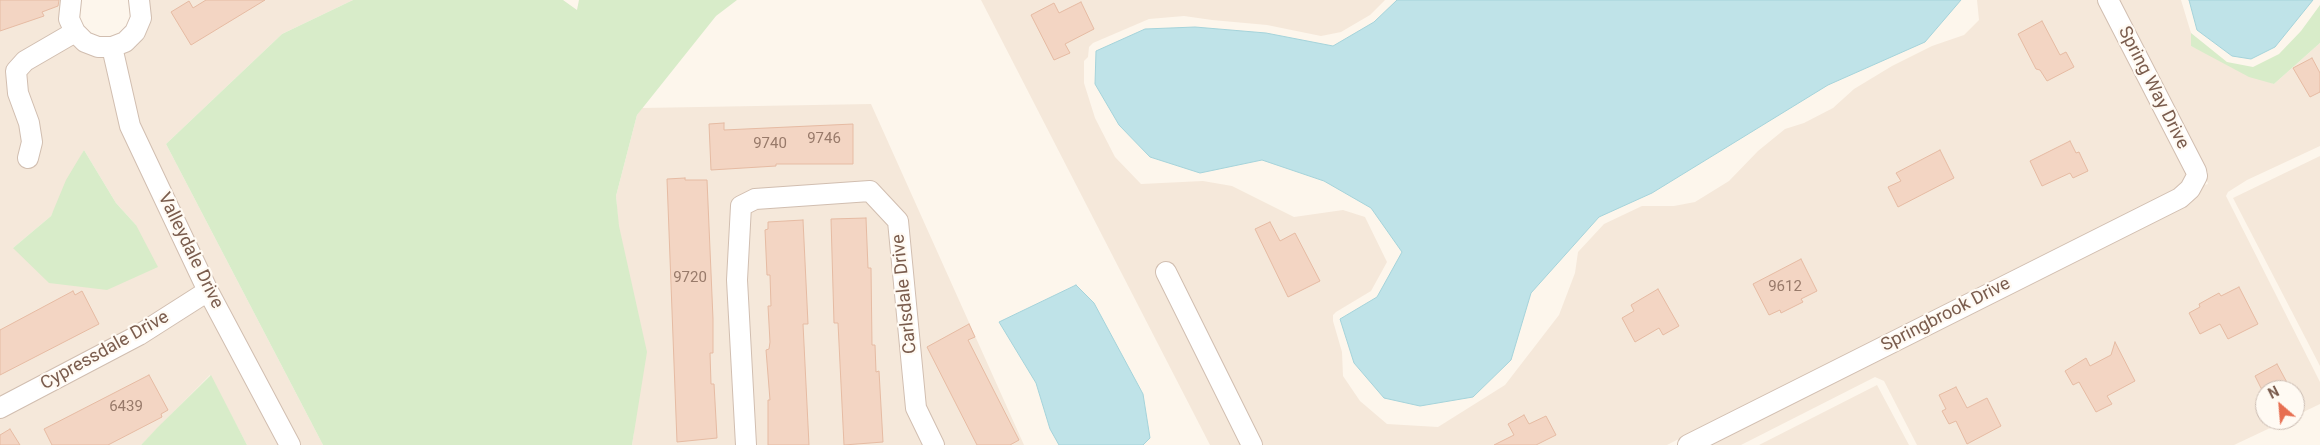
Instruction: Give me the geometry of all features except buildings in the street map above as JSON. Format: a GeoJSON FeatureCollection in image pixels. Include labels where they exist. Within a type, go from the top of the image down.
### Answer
{"type":"FeatureCollection","features":[{"type":"Feature","properties":{"kind":"street"},"geometry":{"type":"LineString","coordinates":[[71,0],[69,19],[74,32],[85,42],[98,47],[112,47],[125,42],[135,32],[141,18],[139,0]]}},
{"type":"Feature","properties":{"kind":"street","name":"Spring Way Drive"},"geometry":{"type":"LineString","coordinates":[[2108,0],[2197,176]]}},
{"type":"Feature","properties":{"kind":"street"},"geometry":{"type":"LineString","coordinates":[[28,158],[32,142],[29,123],[18,92],[16,71],[25,61],[74,32]]}},
{"type":"Feature","properties":{"kind":"street","name":"Valleydale Drive"},"geometry":{"type":"LineString","coordinates":[[112,47],[130,126],[208,291],[290,445]]}},
{"type":"Feature","properties":{"kind":"street","name":"Springbrook Drive"},"geometry":{"type":"LineString","coordinates":[[1688,445],[2180,198],[2190,189],[2197,176]]}},
{"type":"Feature","properties":{"kind":"street","name":"Carlsdale Drive"},"geometry":{"type":"LineString","coordinates":[[746,445],[737,280],[741,206],[755,199],[870,190],[898,221],[916,408],[934,445]]}},
{"type":"Feature","properties":{"kind":"street"},"geometry":{"type":"LineString","coordinates":[[1166,272],[1252,445]]}},
{"type":"Feature","properties":{"kind":"street","name":"Cypressdale Drive"},"geometry":{"type":"LineString","coordinates":[[0,408],[139,335],[208,291]]}},
{"type":"Feature","properties":{"kind":"shaded area"},"geometry":{"type":"Polygon","coordinates":[[[0,0],[62,0],[60,18],[105,57],[197,287],[138,326],[148,342],[206,305],[281,445],[247,445],[210,375],[141,445],[0,445],[0,0]],[[84,150],[51,216],[13,248],[136,225],[116,203],[84,150]]]}},
{"type":"Feature","properties":{"kind":"shaded area"},"geometry":{"type":"Polygon","coordinates":[[[148,0],[353,0],[282,34],[166,144],[323,445],[300,445],[216,287],[138,123],[123,53],[149,23],[148,0]]]}},
{"type":"Feature","properties":{"kind":"shaded area"},"geometry":{"type":"Polygon","coordinates":[[[981,0],[1385,0],[1370,15],[1341,32],[1321,36],[1267,25],[1184,16],[1149,19],[1093,43],[1089,47],[1088,57],[1084,61],[1084,83],[1095,118],[1115,157],[1141,184],[1203,181],[1232,186],[1294,217],[1343,210],[1365,217],[1387,262],[1371,291],[1336,312],[1333,315],[1333,321],[1342,352],[1343,376],[1360,401],[1387,424],[1438,427],[1505,385],[1559,315],[1575,273],[1578,252],[1604,224],[1642,206],[1674,206],[1695,202],[1729,181],[1758,151],[1785,129],[1804,123],[1833,108],[1854,89],[1892,66],[1932,46],[1964,35],[1979,20],[1977,0],[2098,0],[2188,174],[2184,182],[2175,189],[1667,445],[1210,445],[981,0]]]}},
{"type":"Feature","properties":{"kind":"shaded area"},"geometry":{"type":"Polygon","coordinates":[[[2118,0],[2181,0],[2191,33],[2191,46],[2274,84],[2320,43],[2320,146],[2247,180],[2228,192],[2226,196],[2320,382],[2320,404],[2305,411],[2305,380],[2255,380],[2255,430],[2266,430],[2234,445],[1917,445],[1884,381],[1875,377],[1741,445],[1710,445],[2184,206],[2196,197],[2204,185],[2208,184],[2206,178],[2208,172],[2204,170],[2118,0]]]}},
{"type":"Feature","properties":{"kind":"shaded area"},"geometry":{"type":"Polygon","coordinates":[[[871,104],[1024,445],[632,445],[634,432],[616,196],[637,115],[642,108],[871,104]]]}},
{"type":"Feature","properties":{"kind":"shaded area"},"geometry":{"type":"Polygon","coordinates":[[[2320,156],[2320,366],[2233,198],[2320,156]]]}},
{"type":"Feature","properties":{"kind":"shaded area"},"geometry":{"type":"Polygon","coordinates":[[[1877,385],[1909,445],[1759,445],[1877,385]]]}},
{"type":"Feature","properties":{"kind":"green space"},"geometry":{"type":"Polygon","coordinates":[[[353,0],[563,0],[577,10],[579,0],[737,0],[716,16],[637,115],[616,196],[619,226],[647,352],[632,445],[323,445],[166,144],[282,34],[353,0]]]}},
{"type":"Feature","properties":{"kind":"green space"},"geometry":{"type":"Polygon","coordinates":[[[2320,5],[2320,43],[2274,84],[2249,77],[2191,46],[2191,33],[2227,62],[2253,67],[2279,54],[2301,31],[2320,5]]]}},
{"type":"Feature","properties":{"kind":"green space"},"geometry":{"type":"Polygon","coordinates":[[[84,150],[116,203],[136,225],[158,267],[107,290],[49,283],[13,248],[51,216],[66,180],[84,150]]]}},
{"type":"Feature","properties":{"kind":"green space"},"geometry":{"type":"Polygon","coordinates":[[[211,375],[247,445],[141,445],[158,427],[211,375]]]}},
{"type":"Feature","properties":{"kind":"water"},"geometry":{"type":"Polygon","coordinates":[[[1397,0],[1961,0],[1925,42],[1828,85],[1652,193],[1599,217],[1531,293],[1511,360],[1473,397],[1420,406],[1384,398],[1354,363],[1340,319],[1377,297],[1402,252],[1371,208],[1324,181],[1262,160],[1200,173],[1150,157],[1119,125],[1095,84],[1096,51],[1145,29],[1195,27],[1266,33],[1333,46],[1374,22],[1397,0]]]}},
{"type":"Feature","properties":{"kind":"water"},"geometry":{"type":"Polygon","coordinates":[[[2189,0],[2313,0],[2275,47],[2251,59],[2232,56],[2197,30],[2189,0]]]}},
{"type":"Feature","properties":{"kind":"water"},"geometry":{"type":"Polygon","coordinates":[[[1076,285],[1094,303],[1143,394],[1150,438],[1143,445],[1059,445],[1050,429],[1036,383],[999,322],[1076,285]]]}}]}
